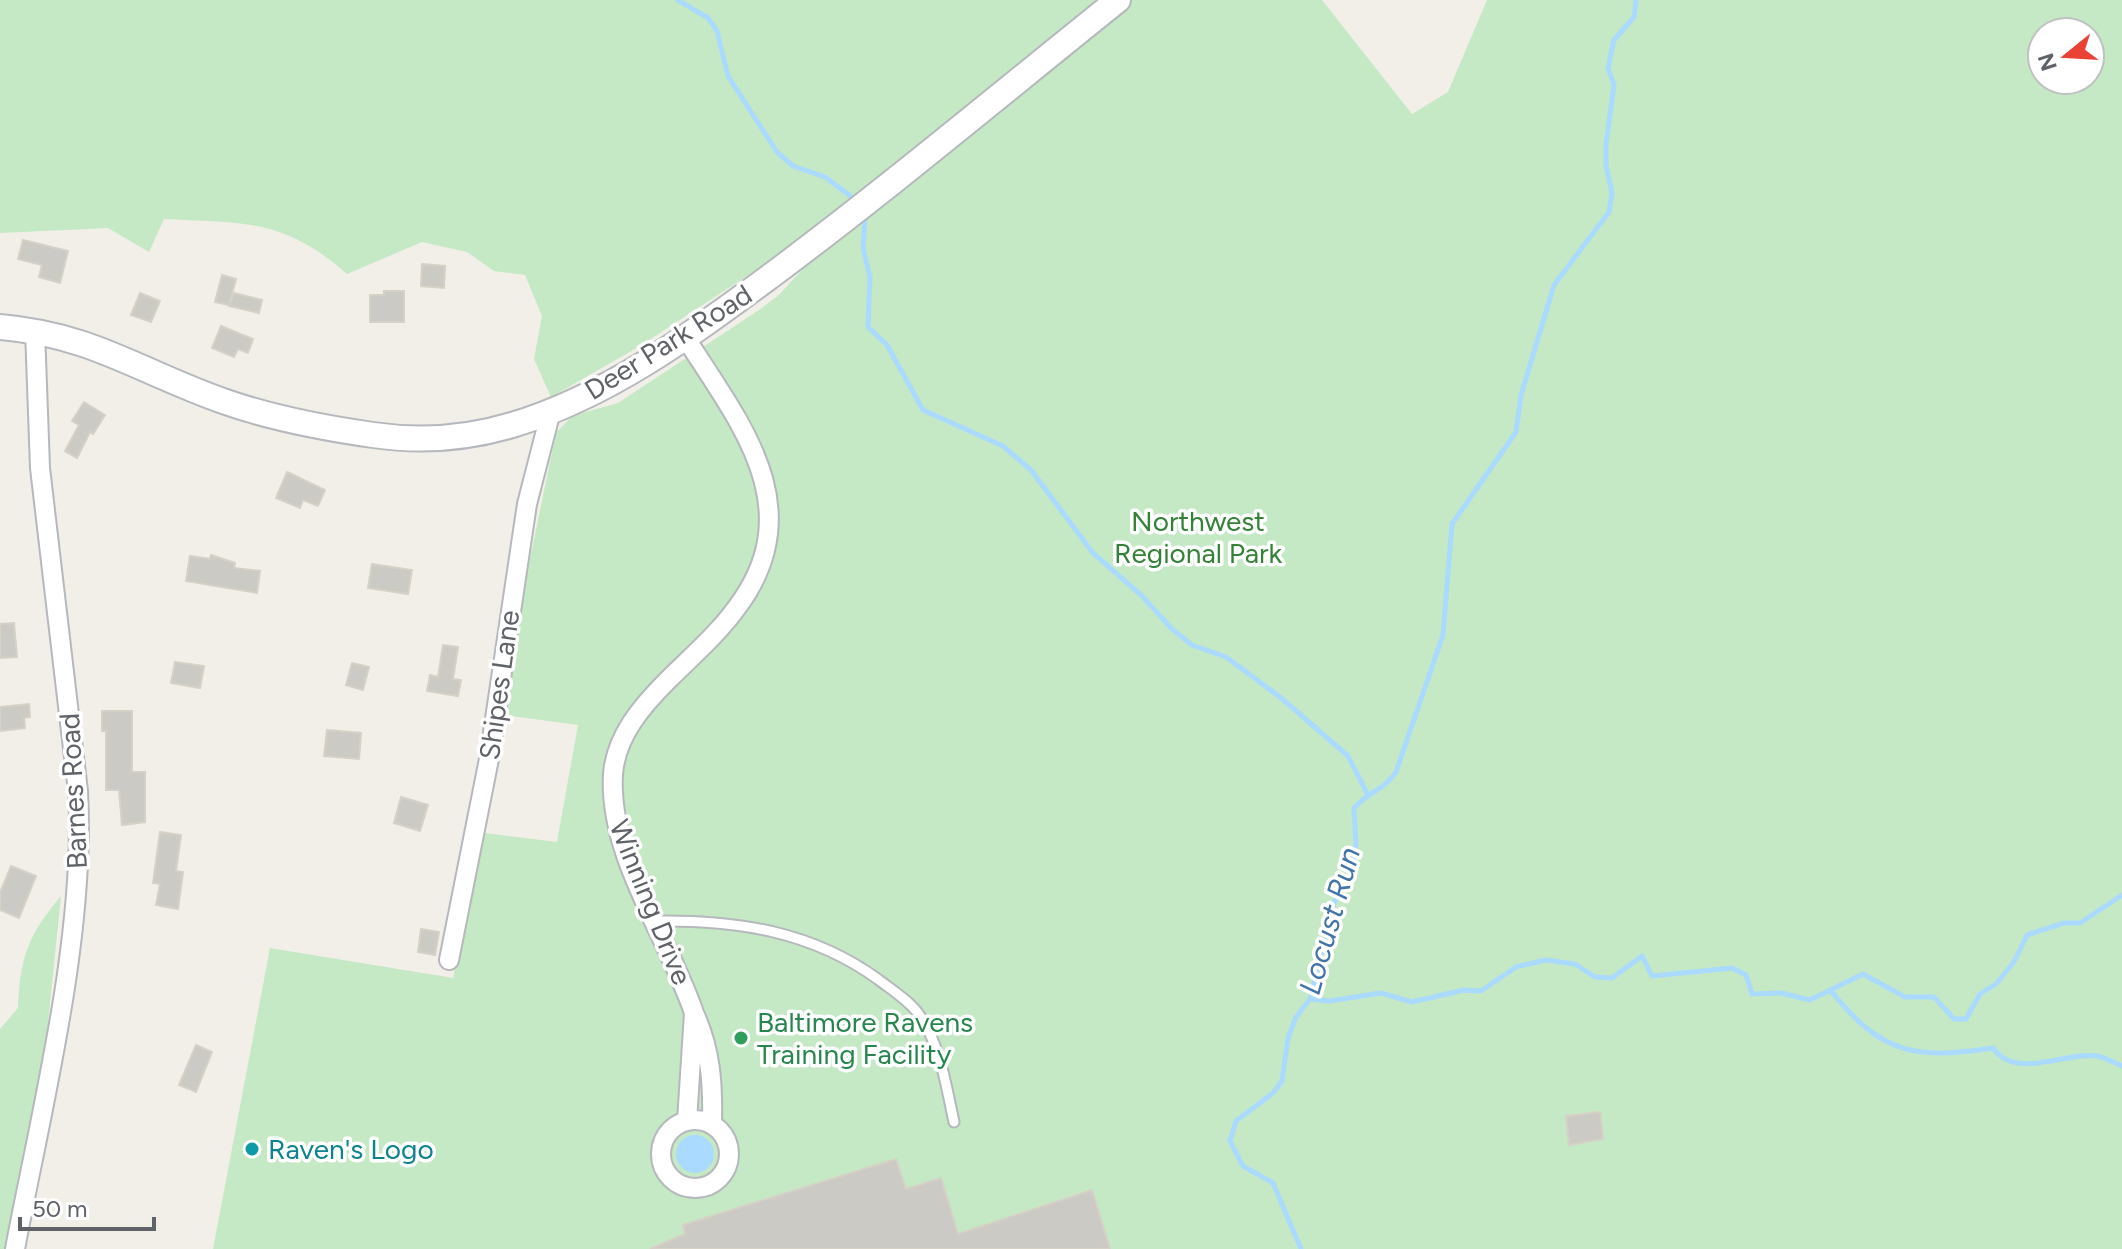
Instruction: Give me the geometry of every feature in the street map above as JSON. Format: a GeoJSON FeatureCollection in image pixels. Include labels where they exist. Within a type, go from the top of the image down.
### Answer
{"type":"FeatureCollection","features":[{"type":"Feature","properties":{"kind":"street","name":"Deer Park Road"},"geometry":{"type":"LineString","coordinates":[[0,327],[35,330],[96,346],[224,401],[284,419],[356,433],[452,438],[514,425],[612,383],[685,337],[841,223],[1118,0]]}},
{"type":"Feature","properties":{"kind":"street","name":"Barnes Road"},"geometry":{"type":"LineString","coordinates":[[15,1249],[60,1004],[75,905],[80,837],[76,776],[40,468],[35,330]]}},
{"type":"Feature","properties":{"kind":"street","name":"Winning Drive"},"geometry":{"type":"LineString","coordinates":[[685,337],[751,445],[763,471],[770,514],[764,556],[748,592],[725,622],[653,695],[632,721],[619,747],[613,771],[616,830],[656,921],[694,1013],[709,1055],[712,1124],[727,1141],[728,1162],[716,1181],[696,1188],[675,1181],[663,1163],[664,1142],[677,1125],[687,1121],[694,1013]]}},
{"type":"Feature","properties":{"kind":"street","name":"Shipes Lane"},"geometry":{"type":"LineString","coordinates":[[449,960],[489,759],[527,504],[551,411]]}},
{"type":"Feature","properties":{"kind":"street"},"geometry":{"type":"LineString","coordinates":[[687,1121],[712,1124]]}},
{"type":"Feature","properties":{"kind":"lane"},"geometry":{"type":"LineString","coordinates":[[656,921],[739,924],[783,932],[856,963],[919,1014],[934,1043],[954,1122]]}},
{"type":"Feature","properties":{"kind":"green space","name":"Northwest Regional Park"},"geometry":{"type":"Polygon","coordinates":[[[0,0],[1322,0],[1412,114],[1448,92],[1487,0],[2122,0],[2122,1249],[213,1249],[270,948],[453,978],[485,833],[557,842],[578,725],[498,714],[556,433],[572,416],[618,403],[759,310],[779,295],[823,247],[779,255],[640,346],[551,397],[534,359],[542,316],[525,275],[494,271],[467,252],[422,242],[347,274],[303,242],[262,227],[164,219],[149,252],[108,228],[0,233],[0,0]]]}},
{"type":"Feature","properties":{"kind":"green space"},"geometry":{"type":"Polygon","coordinates":[[[61,896],[47,1032],[9,1249],[0,1249],[0,1029],[18,1008],[21,974],[33,935],[61,896]]]}},
{"type":"Feature","properties":{"kind":"water"},"geometry":{"type":"Polygon","coordinates":[[[695,1135],[708,1141],[714,1154],[708,1167],[695,1173],[682,1167],[676,1154],[682,1141],[695,1135]]]}},
{"type":"Feature","properties":{"kind":"building"},"geometry":{"type":"Polygon","coordinates":[[[23,240],[68,251],[60,283],[39,277],[42,265],[18,259],[23,240]]]}},
{"type":"Feature","properties":{"kind":"building"},"geometry":{"type":"Polygon","coordinates":[[[422,264],[445,266],[444,288],[421,286],[422,264]]]}},
{"type":"Feature","properties":{"kind":"building"},"geometry":{"type":"Polygon","coordinates":[[[222,275],[236,279],[229,305],[215,302],[222,275]]]}},
{"type":"Feature","properties":{"kind":"building"},"geometry":{"type":"Polygon","coordinates":[[[384,291],[404,291],[404,322],[370,322],[370,295],[384,295],[384,291]]]}},
{"type":"Feature","properties":{"kind":"building"},"geometry":{"type":"Polygon","coordinates":[[[140,293],[160,301],[151,322],[131,315],[140,293]]]}},
{"type":"Feature","properties":{"kind":"building"},"geometry":{"type":"Polygon","coordinates":[[[234,293],[262,300],[259,313],[229,306],[234,293]]]}},
{"type":"Feature","properties":{"kind":"building"},"geometry":{"type":"Polygon","coordinates":[[[221,326],[253,339],[248,353],[238,349],[234,357],[212,348],[221,326]]]}},
{"type":"Feature","properties":{"kind":"building"},"geometry":{"type":"Polygon","coordinates":[[[84,402],[105,415],[93,434],[90,432],[77,458],[65,451],[79,425],[72,421],[84,402]]]}},
{"type":"Feature","properties":{"kind":"building"},"geometry":{"type":"Polygon","coordinates":[[[287,472],[325,490],[318,506],[303,500],[300,508],[276,498],[287,472]]]}},
{"type":"Feature","properties":{"kind":"building"},"geometry":{"type":"Polygon","coordinates":[[[211,555],[235,563],[234,568],[260,571],[257,593],[186,581],[190,556],[210,559],[211,555]]]}},
{"type":"Feature","properties":{"kind":"building"},"geometry":{"type":"Polygon","coordinates":[[[372,564],[412,570],[408,594],[368,588],[372,564]]]}},
{"type":"Feature","properties":{"kind":"building"},"geometry":{"type":"Polygon","coordinates":[[[14,623],[17,657],[0,658],[0,624],[14,623]]]}},
{"type":"Feature","properties":{"kind":"building"},"geometry":{"type":"Polygon","coordinates":[[[443,645],[458,647],[453,679],[461,680],[458,696],[427,691],[430,675],[438,677],[443,645]]]}},
{"type":"Feature","properties":{"kind":"building"},"geometry":{"type":"Polygon","coordinates":[[[175,662],[204,666],[200,688],[171,683],[175,662]]]}},
{"type":"Feature","properties":{"kind":"building"},"geometry":{"type":"Polygon","coordinates":[[[352,663],[369,667],[363,690],[346,685],[352,663]]]}},
{"type":"Feature","properties":{"kind":"building"},"geometry":{"type":"Polygon","coordinates":[[[29,704],[30,717],[24,718],[25,728],[0,731],[0,707],[29,704]]]}},
{"type":"Feature","properties":{"kind":"building"},"geometry":{"type":"Polygon","coordinates":[[[102,711],[132,711],[132,772],[145,772],[145,822],[122,825],[119,790],[106,790],[106,731],[102,731],[102,711]]]}},
{"type":"Feature","properties":{"kind":"building"},"geometry":{"type":"Polygon","coordinates":[[[327,730],[361,733],[359,759],[324,756],[327,730]]]}},
{"type":"Feature","properties":{"kind":"building"},"geometry":{"type":"Polygon","coordinates":[[[401,797],[428,805],[420,831],[394,823],[401,797]]]}},
{"type":"Feature","properties":{"kind":"building"},"geometry":{"type":"Polygon","coordinates":[[[160,832],[181,835],[176,871],[183,872],[178,909],[156,905],[160,884],[153,883],[160,832]]]}},
{"type":"Feature","properties":{"kind":"building"},"geometry":{"type":"Polygon","coordinates":[[[11,866],[36,876],[19,918],[0,910],[0,893],[11,866]]]}},
{"type":"Feature","properties":{"kind":"building"},"geometry":{"type":"Polygon","coordinates":[[[421,929],[439,932],[435,955],[418,952],[421,929]]]}},
{"type":"Feature","properties":{"kind":"building"},"geometry":{"type":"Polygon","coordinates":[[[196,1045],[212,1052],[196,1092],[179,1085],[196,1045]]]}},
{"type":"Feature","properties":{"kind":"building"},"geometry":{"type":"Polygon","coordinates":[[[1600,1112],[1603,1139],[1569,1145],[1566,1116],[1600,1112]]]}},
{"type":"Feature","properties":{"kind":"building"},"geometry":{"type":"Polygon","coordinates":[[[896,1159],[906,1189],[941,1178],[958,1234],[1092,1190],[1110,1249],[650,1249],[685,1234],[683,1225],[896,1159]]]}},
{"type":"Feature","properties":{"kind":"waterway"},"geometry":{"type":"LineString","coordinates":[[678,0],[708,18],[717,31],[728,76],[777,152],[793,166],[825,177],[853,198]]}},
{"type":"Feature","properties":{"kind":"waterway","name":"Locust Run"},"geometry":{"type":"LineString","coordinates":[[1301,1249],[1273,1183],[1243,1166],[1230,1141],[1236,1121],[1273,1093],[1282,1081],[1288,1038],[1296,1017],[1310,999],[1334,903],[1350,873],[1356,845],[1354,808],[1396,772],[1443,635],[1452,524],[1516,432],[1521,395],[1554,285],[1609,212],[1612,194],[1606,165],[1606,144],[1614,85],[1608,68],[1614,40],[1634,17],[1636,0]]}},
{"type":"Feature","properties":{"kind":"waterway"},"geometry":{"type":"LineString","coordinates":[[865,219],[863,248],[870,277],[868,327],[887,345],[923,410],[1003,446],[1031,470],[1093,553],[1142,596],[1172,629],[1192,645],[1226,657],[1280,697],[1348,756],[1367,793]]}},
{"type":"Feature","properties":{"kind":"waterway"},"geometry":{"type":"LineString","coordinates":[[1310,999],[1329,1001],[1381,993],[1412,1002],[1464,990],[1481,991],[1516,967],[1546,960],[1575,964],[1595,977],[1612,978],[1642,956],[1652,976],[1732,968],[1746,975],[1752,994],[1781,993],[1810,1000],[1863,974],[1905,997],[1934,997],[1954,1019],[1966,1019],[1980,994],[1996,984],[2014,962],[2027,935],[2064,923],[2080,923],[2122,895]]}},
{"type":"Feature","properties":{"kind":"waterway"},"geometry":{"type":"LineString","coordinates":[[1832,992],[1868,1029],[1885,1041],[1903,1048],[1943,1053],[1993,1048],[2003,1058],[2028,1064],[2098,1056],[2122,1066]]}},
{"type":"Feature","properties":{"kind":"place","name":"Baltimore Ravens Training Facility"},"geometry":{"type":"Point","coordinates":[741,1038]}},
{"type":"Feature","properties":{"kind":"place","name":"Raven's Logo"},"geometry":{"type":"Point","coordinates":[252,1149]}}]}
